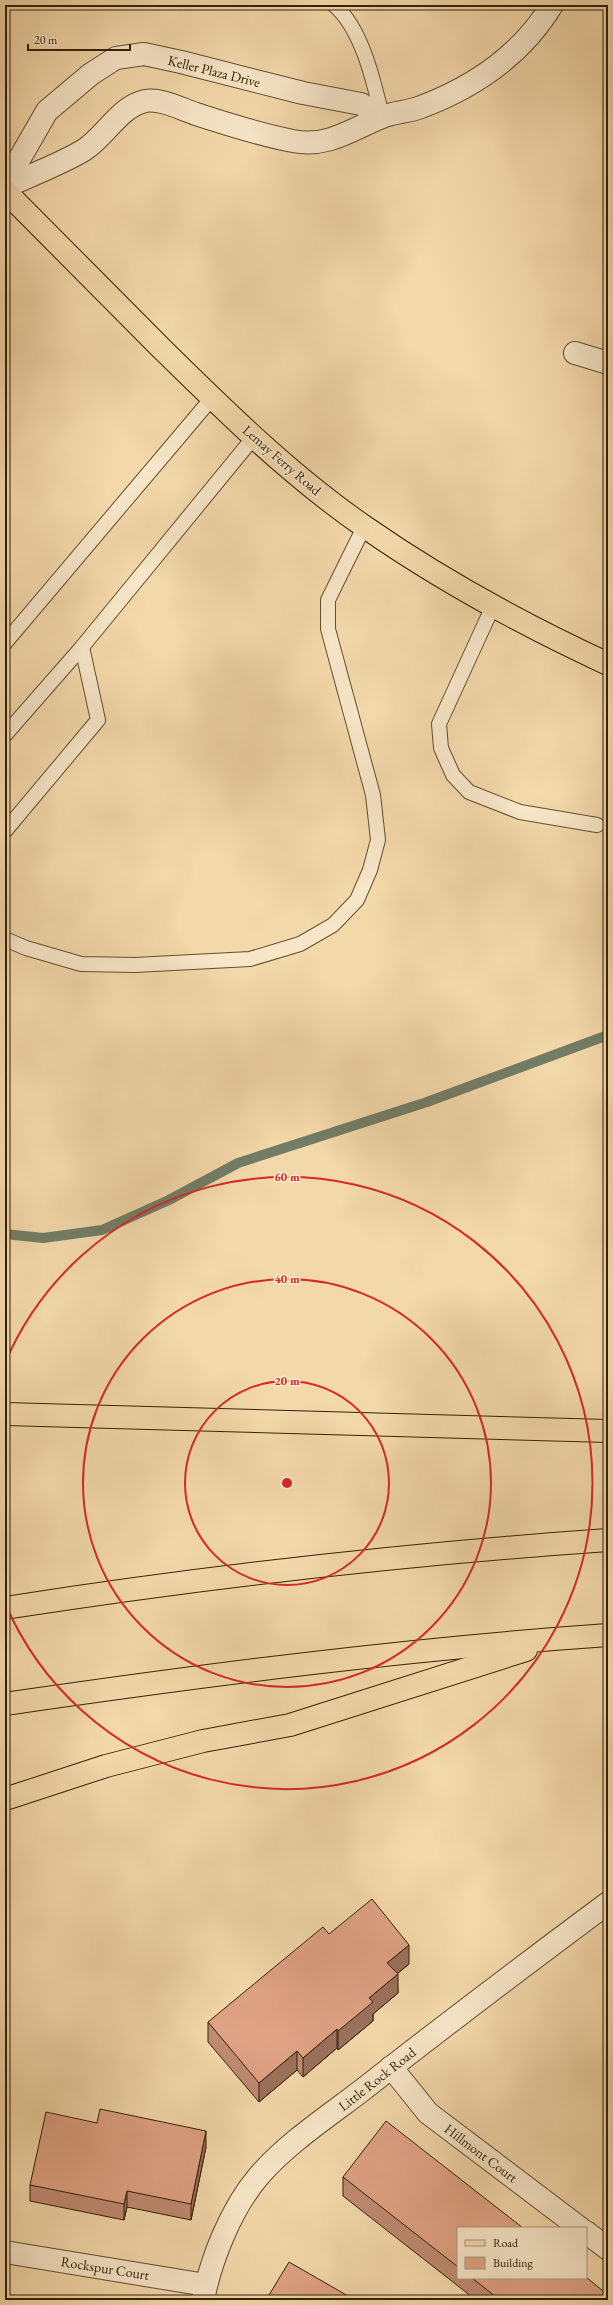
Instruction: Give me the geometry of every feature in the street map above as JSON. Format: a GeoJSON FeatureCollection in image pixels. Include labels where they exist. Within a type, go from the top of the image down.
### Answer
{"type":"FeatureCollection","features":[{"type":"Feature","properties":{"kind":"main road","name":"Lemay Ferry Road"},"geometry":{"type":"LineString","coordinates":[[5,191],[212,398],[254,437],[364,527],[440,576],[493,606],[561,642],[608,664]]}},
{"type":"Feature","properties":{"kind":"main road"},"geometry":{"type":"LineString","coordinates":[[5,1414],[608,1430]]}},
{"type":"Feature","properties":{"kind":"main road"},"geometry":{"type":"LineString","coordinates":[[5,1608],[231,1577],[395,1559],[608,1540]]}},
{"type":"Feature","properties":{"kind":"main road"},"geometry":{"type":"LineString","coordinates":[[5,1704],[267,1668],[440,1649],[608,1635]]}},
{"type":"Feature","properties":{"kind":"main road"},"geometry":{"type":"LineString","coordinates":[[5,1799],[106,1766],[203,1741],[290,1725],[563,1638]]}},
{"type":"Feature","properties":{"kind":"street"},"geometry":{"type":"LineString","coordinates":[[5,187],[85,150],[123,113],[134,105],[146,101],[162,102],[212,119],[294,142],[321,142],[349,134],[382,116],[419,108],[450,95],[490,71],[520,48],[542,21],[552,5]]}},
{"type":"Feature","properties":{"kind":"street","name":"Keller Plaza Drive"},"geometry":{"type":"LineString","coordinates":[[5,184],[47,111],[91,74],[116,58],[144,54],[181,62],[303,93],[361,104],[382,116]]}},
{"type":"Feature","properties":{"kind":"street"},"geometry":{"type":"LineString","coordinates":[[575,353],[608,363]]}},
{"type":"Feature","properties":{"kind":"street","name":"Little Rock Road"},"geometry":{"type":"LineString","coordinates":[[204,2292],[230,2220],[258,2177],[276,2158],[391,2067],[608,1903]]}},
{"type":"Feature","properties":{"kind":"street","name":"Hillmont Court"},"geometry":{"type":"LineString","coordinates":[[391,2067],[428,2113],[579,2227]]}},
{"type":"Feature","properties":{"kind":"street"},"geometry":{"type":"LineString","coordinates":[[587,2233],[608,2249]]}},
{"type":"Feature","properties":{"kind":"street","name":"Rockspur Court"},"geometry":{"type":"LineString","coordinates":[[5,2252],[204,2292]]}},
{"type":"Feature","properties":{"kind":"lane"},"geometry":{"type":"LineString","coordinates":[[334,5],[355,34],[368,61],[382,116]]}},
{"type":"Feature","properties":{"kind":"lane"},"geometry":{"type":"LineString","coordinates":[[5,643],[212,398]]}},
{"type":"Feature","properties":{"kind":"lane"},"geometry":{"type":"LineString","coordinates":[[5,735],[82,647],[254,437]]}},
{"type":"Feature","properties":{"kind":"lane"},"geometry":{"type":"LineString","coordinates":[[5,939],[26,948],[81,964],[135,965],[250,959],[300,944],[333,925],[357,900],[370,870],[378,840],[372,795],[328,629],[328,600],[364,527]]}},
{"type":"Feature","properties":{"kind":"lane"},"geometry":{"type":"LineString","coordinates":[[493,606],[439,724],[441,748],[453,775],[469,792],[520,812],[597,825]]}},
{"type":"Feature","properties":{"kind":"lane"},"geometry":{"type":"LineString","coordinates":[[5,831],[98,720],[82,647]]}},
{"type":"Feature","properties":{"kind":"building"},"geometry":{"type":"Polygon","coordinates":[[[372,1899],[409,1945],[387,1963],[398,1974],[369,1998],[373,2002],[338,2031],[337,2029],[303,2058],[297,2051],[259,2083],[208,2022],[323,1927],[329,1934],[372,1899]]]}},
{"type":"Feature","properties":{"kind":"building"},"geometry":{"type":"Polygon","coordinates":[[[100,2109],[206,2131],[191,2204],[127,2191],[124,2204],[30,2185],[46,2112],[97,2123],[100,2109]]]}},
{"type":"Feature","properties":{"kind":"building"},"geometry":{"type":"Polygon","coordinates":[[[386,2121],[522,2227],[457,2227],[457,2266],[343,2177],[386,2121]]]}},
{"type":"Feature","properties":{"kind":"building"},"geometry":{"type":"Polygon","coordinates":[[[289,2262],[355,2300],[266,2300],[289,2262]]]}},
{"type":"Feature","properties":{"kind":"building"},"geometry":{"type":"Polygon","coordinates":[[[587,2278],[608,2295],[608,2300],[500,2300],[473,2279],[587,2278]]]}},
{"type":"Feature","properties":{"kind":"building"},"geometry":{"type":"Polygon","coordinates":[[[5,2295],[52,2300],[5,2300],[5,2295]]]}},
{"type":"Feature","properties":{"kind":"waterway"},"geometry":{"type":"LineString","coordinates":[[5,1234],[43,1238],[102,1230],[169,1200],[238,1163],[427,1102],[608,1035]]}}]}
